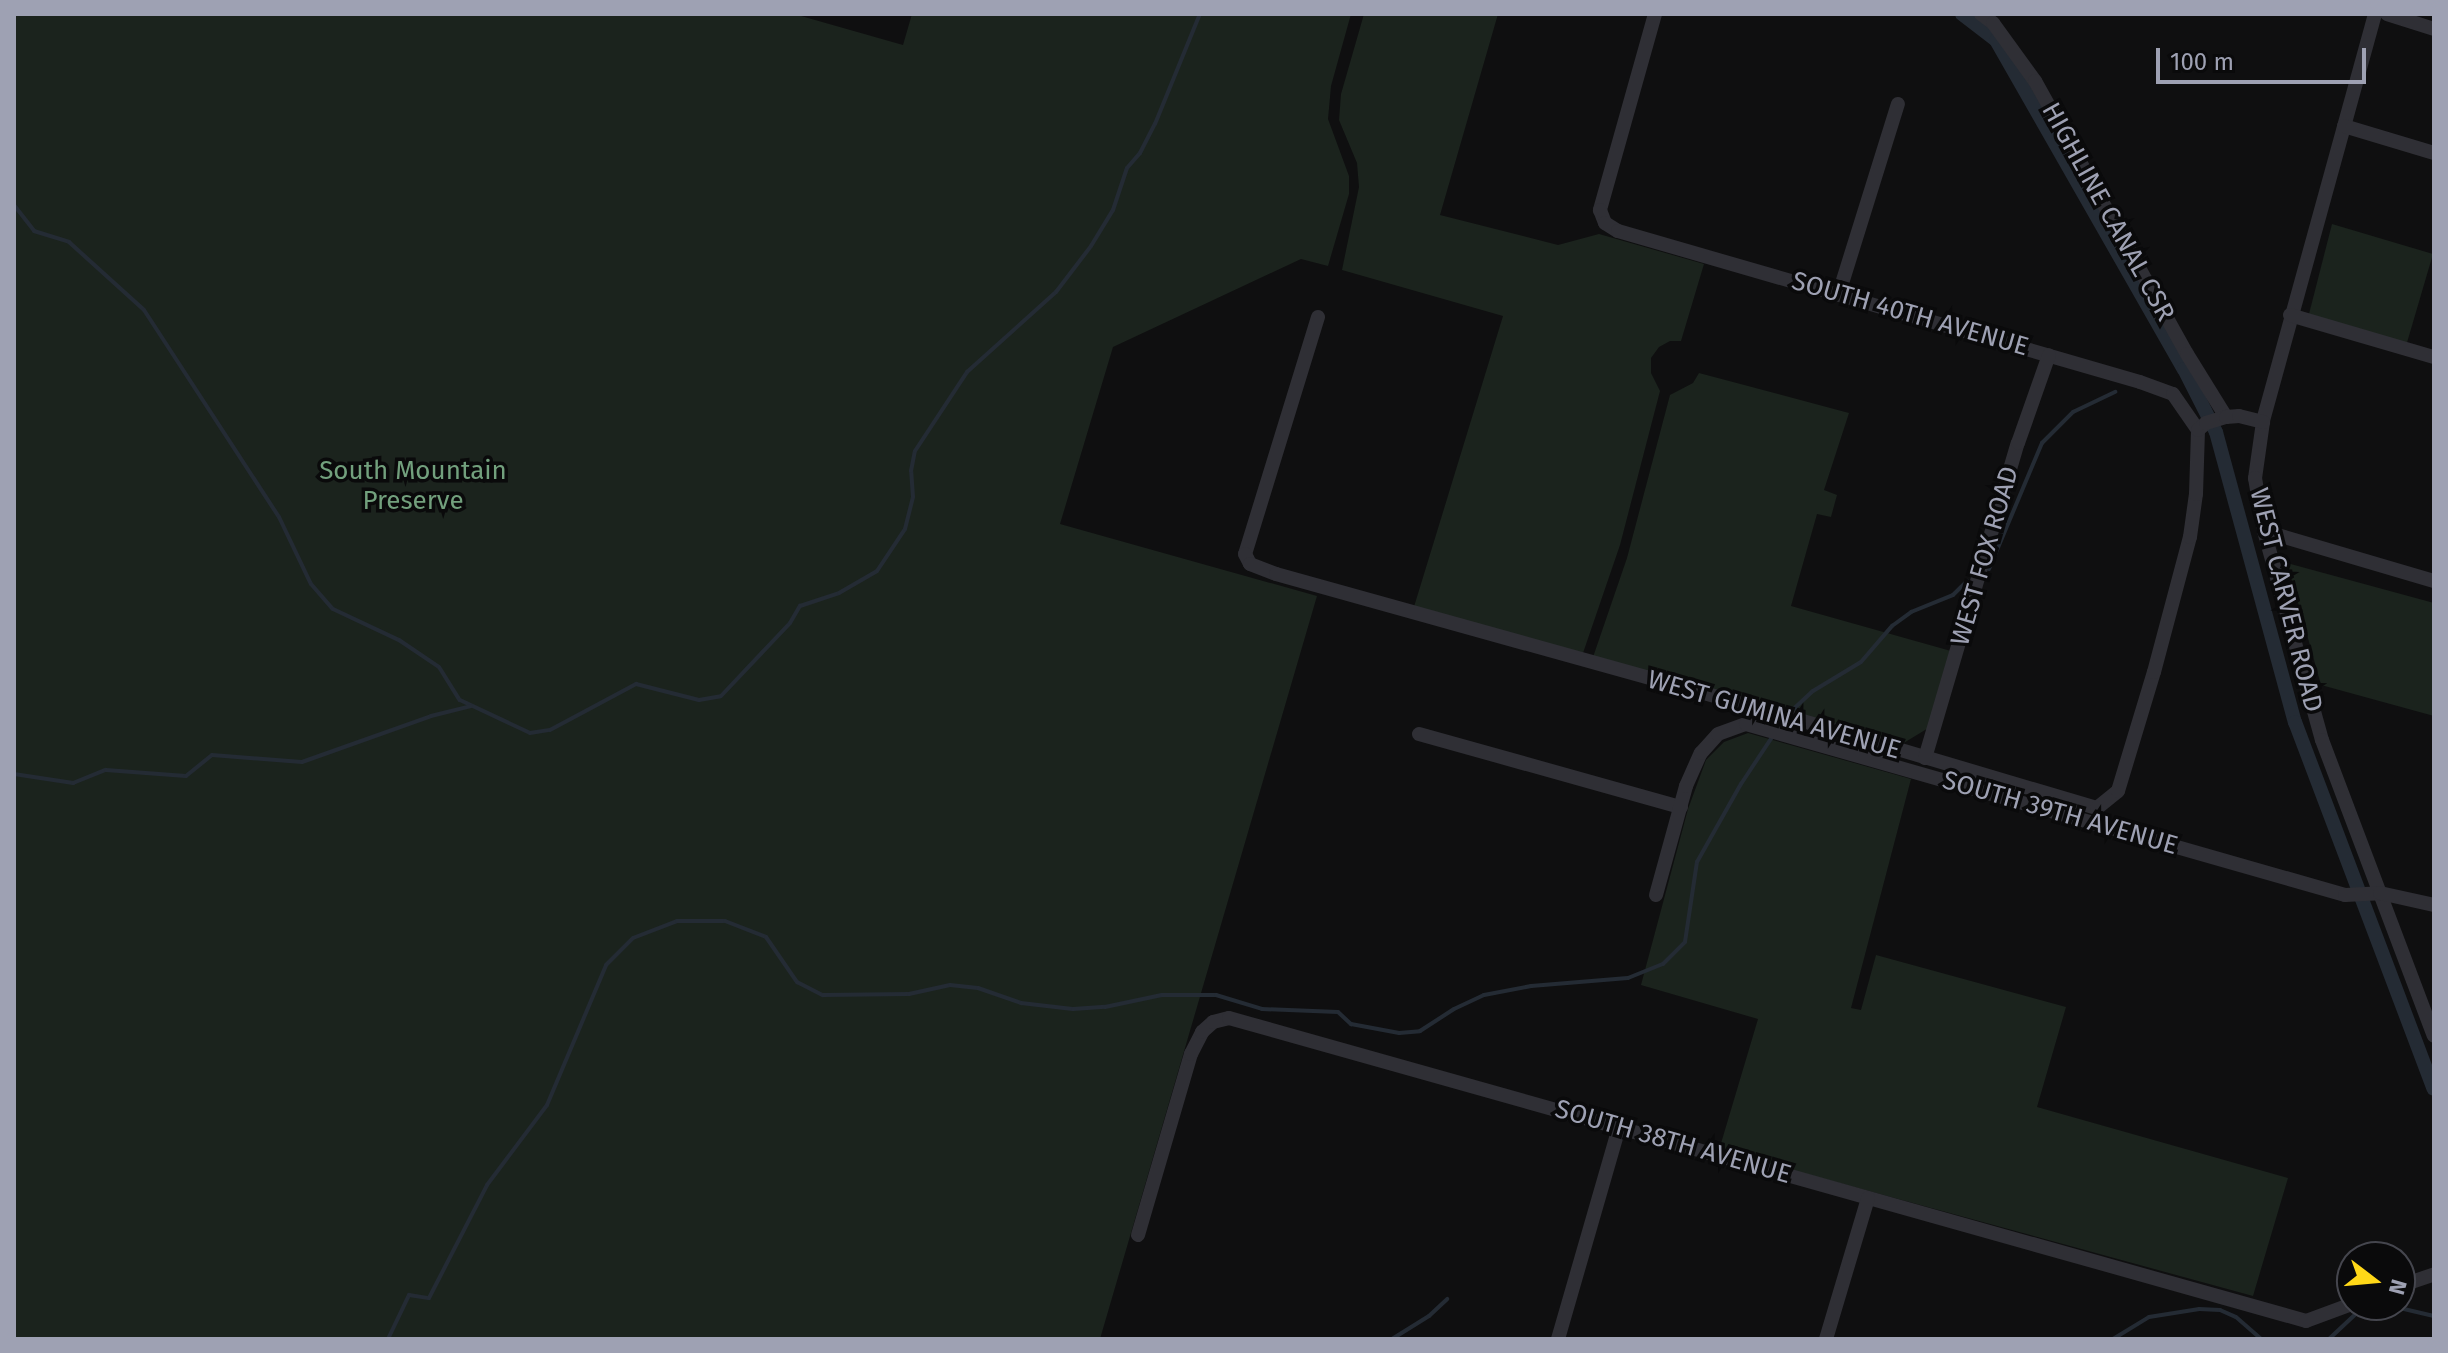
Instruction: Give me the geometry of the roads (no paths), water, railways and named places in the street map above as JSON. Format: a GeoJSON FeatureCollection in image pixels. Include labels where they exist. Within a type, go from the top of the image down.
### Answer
{"type":"FeatureCollection","features":[{"type":"Feature","properties":{"kind":"street","name":"SOUTH 40TH AVENUE"},"geometry":{"type":"LineString","coordinates":[[1655,14],[1600,210],[1605,223],[1618,231],[1839,293],[2173,394],[2202,426]]}},
{"type":"Feature","properties":{"kind":"street","name":"HIGHLINE CANAL CSR"},"geometry":{"type":"LineString","coordinates":[[1981,14],[1993,23],[2035,81],[2179,341],[2226,417]]}},
{"type":"Feature","properties":{"kind":"street","name":"WEST CARVER ROAD"},"geometry":{"type":"LineString","coordinates":[[2375,14],[2290,315],[2263,422],[2255,478],[2264,531],[2322,740],[2375,894],[2434,1036]]}},
{"type":"Feature","properties":{"kind":"street"},"geometry":{"type":"LineString","coordinates":[[2387,14],[2434,29]]}},
{"type":"Feature","properties":{"kind":"street"},"geometry":{"type":"LineString","coordinates":[[1839,293],[1898,104]]}},
{"type":"Feature","properties":{"kind":"street"},"geometry":{"type":"LineString","coordinates":[[2344,126],[2434,153]]}},
{"type":"Feature","properties":{"kind":"street"},"geometry":{"type":"LineString","coordinates":[[2290,315],[2434,357]]}},
{"type":"Feature","properties":{"kind":"street","name":"WEST GUMINA AVENUE"},"geometry":{"type":"LineString","coordinates":[[1318,317],[1245,554],[1250,564],[2088,807],[2097,808],[2107,803],[2118,791],[2143,712],[2190,537],[2202,426]]}},
{"type":"Feature","properties":{"kind":"street","name":"WEST FOX ROAD"},"geometry":{"type":"LineString","coordinates":[[1925,758],[2018,443],[2049,355]]}},
{"type":"Feature","properties":{"kind":"street"},"geometry":{"type":"LineString","coordinates":[[2202,426],[2226,417],[2239,416],[2263,422]]}},
{"type":"Feature","properties":{"kind":"street"},"geometry":{"type":"LineString","coordinates":[[2264,531],[2434,581]]}},
{"type":"Feature","properties":{"kind":"street","name":"SOUTH 39TH AVENUE"},"geometry":{"type":"LineString","coordinates":[[1656,895],[1681,807],[1701,753],[1718,734],[1746,724],[2353,896],[2375,894],[2434,905]]}},
{"type":"Feature","properties":{"kind":"street"},"geometry":{"type":"LineString","coordinates":[[1419,734],[1681,807]]}},
{"type":"Feature","properties":{"kind":"street","name":"SOUTH 38TH AVENUE"},"geometry":{"type":"LineString","coordinates":[[1138,1235],[1191,1054],[1202,1032],[1213,1022],[1229,1018],[2306,1321],[2336,1310]]}},
{"type":"Feature","properties":{"kind":"street"},"geometry":{"type":"LineString","coordinates":[[1558,1339],[1619,1127]]}},
{"type":"Feature","properties":{"kind":"street"},"geometry":{"type":"LineString","coordinates":[[1826,1339],[1868,1198]]}},
{"type":"Feature","properties":{"kind":"waterway"},"geometry":{"type":"LineString","coordinates":[[14,205],[34,231],[69,242],[144,310],[279,517],[311,584],[333,609],[399,640],[439,667],[460,700],[530,733],[550,730],[636,684],[699,700],[721,696],[790,623],[800,606],[839,593],[877,571],[905,529],[913,497],[911,471],[915,451],[967,372],[1056,292],[1091,246],[1113,210],[1127,168],[1140,153],[1155,124],[1200,14]]}},
{"type":"Feature","properties":{"kind":"waterway"},"geometry":{"type":"LineString","coordinates":[[1962,14],[1996,40],[2184,369],[2216,432],[2295,722],[2434,1089]]}},
{"type":"Feature","properties":{"kind":"waterway"},"geometry":{"type":"LineString","coordinates":[[1989,569],[2042,443],[2073,412],[2115,392]]}},
{"type":"Feature","properties":{"kind":"waterway"},"geometry":{"type":"LineString","coordinates":[[388,1339],[409,1295],[429,1298],[487,1185],[547,1105],[606,965],[633,938],[677,921],[725,921],[766,937],[797,982],[823,995],[909,994],[950,985],[978,988],[1021,1003],[1073,1009],[1105,1007],[1162,995],[1216,995],[1262,1009],[1338,1012],[1351,1024],[1399,1033],[1420,1031],[1454,1009],[1484,995],[1531,986],[1628,978],[1663,964],[1685,942],[1697,862],[1741,784],[1786,716],[1813,691],[1861,662],[1892,626],[1911,612],[1953,595],[1967,581]]}},
{"type":"Feature","properties":{"kind":"waterway"},"geometry":{"type":"LineString","coordinates":[[14,774],[73,783],[106,770],[186,776],[212,755],[302,762],[431,716],[471,706]]}},
{"type":"Feature","properties":{"kind":"waterway"},"geometry":{"type":"LineString","coordinates":[[1392,1339],[1429,1316],[1447,1299]]}},
{"type":"Feature","properties":{"kind":"waterway"},"geometry":{"type":"LineString","coordinates":[[2113,1339],[2149,1317],[2199,1309],[2220,1310],[2236,1317],[2261,1339]]}},
{"type":"Feature","properties":{"kind":"waterway"},"geometry":{"type":"LineString","coordinates":[[2416,1312],[2434,1316]]}},
{"type":"Feature","properties":{"kind":"waterway"},"geometry":{"type":"LineString","coordinates":[[2329,1339],[2348,1321]]}},
{"type":"Feature","properties":{"kind":"park label","name":"South Mountain Preserve"},"geometry":{"type":"Point","coordinates":[413,486]}}]}
